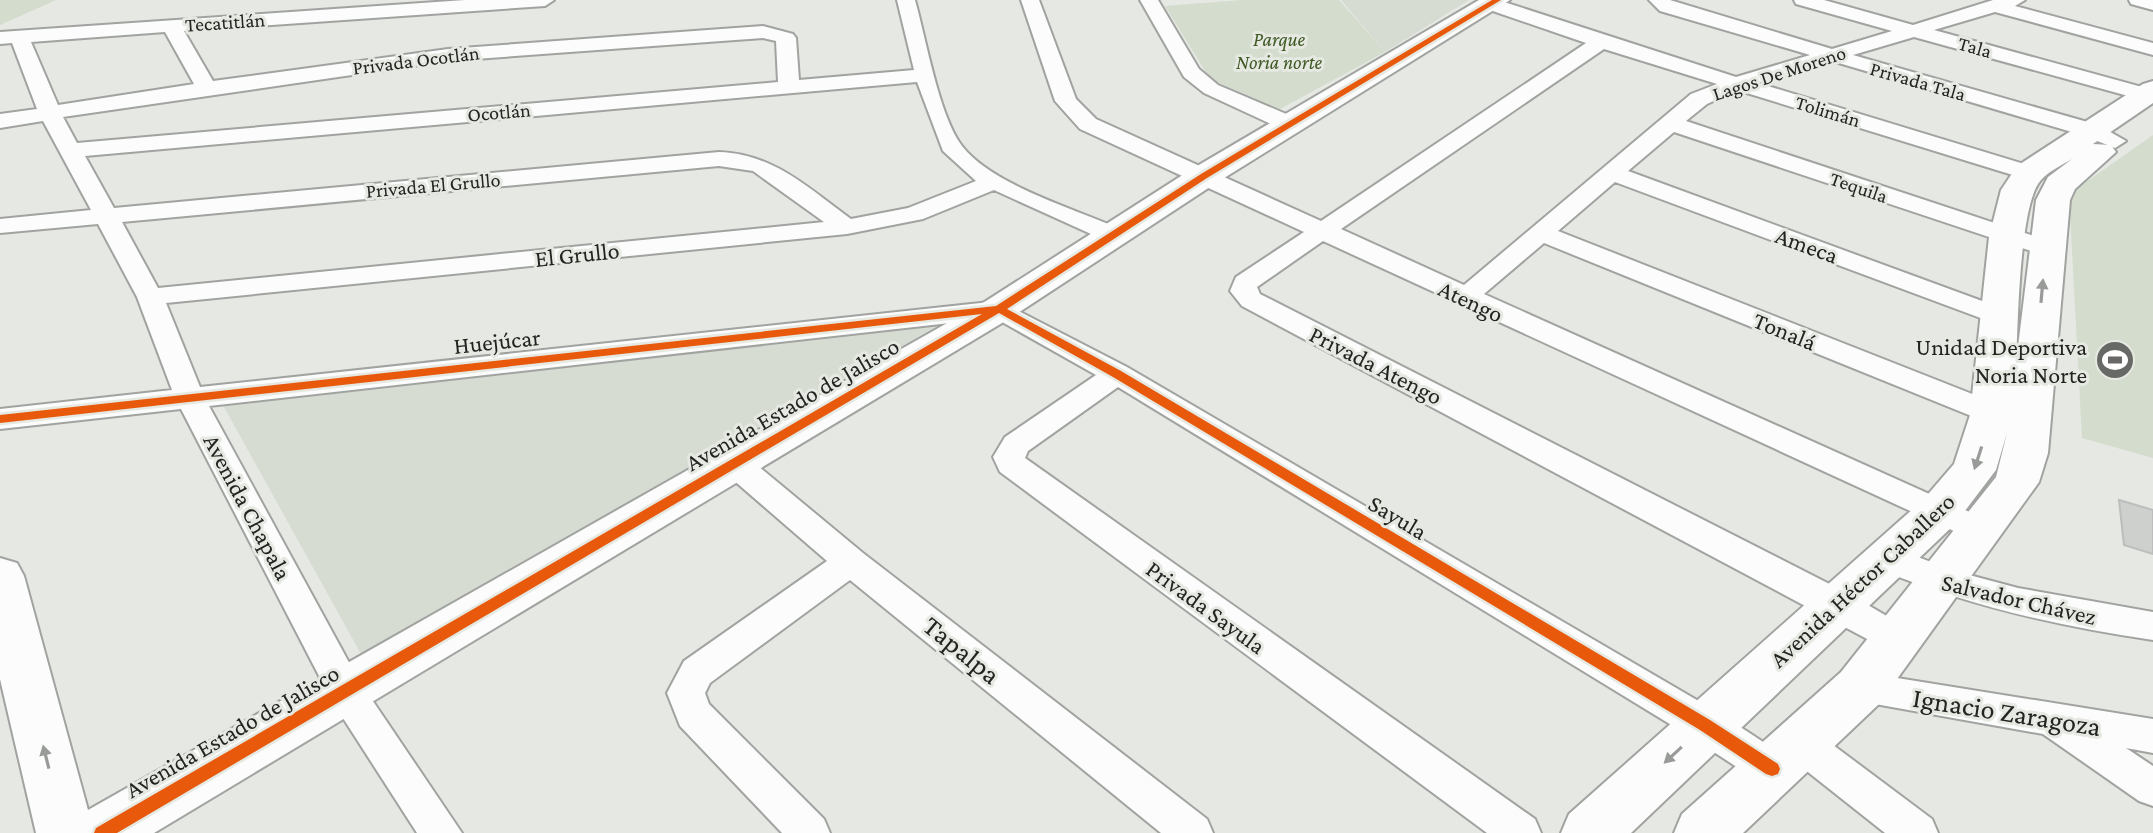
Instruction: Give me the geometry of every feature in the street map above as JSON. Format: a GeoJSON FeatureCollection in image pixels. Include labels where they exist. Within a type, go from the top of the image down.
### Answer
{"type":"FeatureCollection","features":[{"type":"Feature","properties":{"kind":"main road","name":"Avenida Estado de Jalisco"},"geometry":{"type":"LineString","coordinates":[[102,833],[999,309],[1204,176],[1494,2]]}},
{"type":"Feature","properties":{"kind":"main road","name":"Avenida Héctor Caballero"},"geometry":{"type":"LineString","coordinates":[[1590,833],[1939,512],[1974,470],[2010,420],[2027,243],[2018,190],[2029,173],[2102,136],[2151,100]]}},
{"type":"Feature","properties":{"kind":"main road","name":"Avenida Héctor Caballero"},"geometry":{"type":"LineString","coordinates":[[1703,833],[1860,688],[1899,641],[2017,482],[2026,453],[2010,420],[2002,318],[2027,243],[2060,184],[2102,136]]}},
{"type":"Feature","properties":{"kind":"main road"},"geometry":{"type":"LineString","coordinates":[[0,576],[65,833]]}},
{"type":"Feature","properties":{"kind":"street","name":"Tecatitlán"},"geometry":{"type":"LineString","coordinates":[[9,38],[545,0]]}},
{"type":"Feature","properties":{"kind":"street"},"geometry":{"type":"LineString","coordinates":[[906,0],[926,75],[953,150],[996,181],[1111,234]]}},
{"type":"Feature","properties":{"kind":"street","name":"Atengo"},"geometry":{"type":"LineString","coordinates":[[1030,0],[1066,101],[1088,124],[1982,532]]}},
{"type":"Feature","properties":{"kind":"street"},"geometry":{"type":"LineString","coordinates":[[1149,0],[1191,73],[1211,89],[1290,124]]}},
{"type":"Feature","properties":{"kind":"street","name":"Privada Tala"},"geometry":{"type":"LineString","coordinates":[[1658,0],[1667,7],[2102,136]]}},
{"type":"Feature","properties":{"kind":"street","name":"Tala"},"geometry":{"type":"LineString","coordinates":[[1803,0],[2151,100]]}},
{"type":"Feature","properties":{"kind":"street"},"geometry":{"type":"LineString","coordinates":[[1969,0],[2006,4],[2153,49]]}},
{"type":"Feature","properties":{"kind":"street"},"geometry":{"type":"LineString","coordinates":[[2138,0],[2153,4]]}},
{"type":"Feature","properties":{"kind":"street","name":"Tolimán"},"geometry":{"type":"LineString","coordinates":[[1494,2],[1601,42],[2029,173]]}},
{"type":"Feature","properties":{"kind":"street","name":"Lagos De Moreno"},"geometry":{"type":"LineString","coordinates":[[1464,298],[1699,99],[1737,83],[2006,4]]}},
{"type":"Feature","properties":{"kind":"street"},"geometry":{"type":"LineString","coordinates":[[448,55],[467,6]]}},
{"type":"Feature","properties":{"kind":"street"},"geometry":{"type":"LineString","coordinates":[[171,26],[207,88]]}},
{"type":"Feature","properties":{"kind":"street","name":"Privada Ocotlán"},"geometry":{"type":"LineString","coordinates":[[0,121],[207,88],[448,55],[775,32],[786,38],[789,86]]}},
{"type":"Feature","properties":{"kind":"street","name":"Avenida Chapala"},"geometry":{"type":"LineString","coordinates":[[9,38],[73,150],[103,215],[150,297],[189,396],[345,690],[441,833]]}},
{"type":"Feature","properties":{"kind":"street","name":"Privada Atengo"},"geometry":{"type":"LineString","coordinates":[[1601,42],[1245,283],[1246,295],[1839,605],[1899,641]]}},
{"type":"Feature","properties":{"kind":"street","name":"Ocotlán"},"geometry":{"type":"LineString","coordinates":[[73,150],[926,75]]}},
{"type":"Feature","properties":{"kind":"street","name":"Tequila"},"geometry":{"type":"LineString","coordinates":[[1672,124],[2027,243]]}},
{"type":"Feature","properties":{"kind":"street","name":"Privada El Grullo"},"geometry":{"type":"LineString","coordinates":[[0,226],[734,159],[761,166],[847,227]]}},
{"type":"Feature","properties":{"kind":"street","name":"Ameca"},"geometry":{"type":"LineString","coordinates":[[1612,173],[2002,318]]}},
{"type":"Feature","properties":{"kind":"street","name":"El Grullo"},"geometry":{"type":"LineString","coordinates":[[150,297],[847,227],[914,214],[996,181]]}},
{"type":"Feature","properties":{"kind":"street","name":"Tonalá"},"geometry":{"type":"LineString","coordinates":[[1543,234],[2010,420]]}},
{"type":"Feature","properties":{"kind":"street","name":"Sayula"},"geometry":{"type":"LineString","coordinates":[[999,309],[1117,374],[1705,725],[1787,757],[1917,833]]}},
{"type":"Feature","properties":{"kind":"street","name":"Huejúcar"},"geometry":{"type":"LineString","coordinates":[[0,419],[999,309]]}},
{"type":"Feature","properties":{"kind":"street","name":"Privada Sayula"},"geometry":{"type":"LineString","coordinates":[[1117,374],[1016,444],[1009,457],[1011,464],[1520,833]]}},
{"type":"Feature","properties":{"kind":"street","name":"Tapalpa"},"geometry":{"type":"LineString","coordinates":[[735,464],[851,562],[1192,833]]}},
{"type":"Feature","properties":{"kind":"street","name":"Salvador Chávez"},"geometry":{"type":"LineString","coordinates":[[1888,559],[1941,583],[2090,618],[2153,626]]}},
{"type":"Feature","properties":{"kind":"street"},"geometry":{"type":"LineString","coordinates":[[809,833],[694,714],[686,693],[697,672],[851,562]]}},
{"type":"Feature","properties":{"kind":"street","name":"Ignacio Zaragoza"},"geometry":{"type":"LineString","coordinates":[[1860,688],[2153,736]]}},
{"type":"Feature","properties":{"kind":"street"},"geometry":{"type":"LineString","coordinates":[[2050,719],[2153,788]]}},
{"type":"Feature","properties":{"kind":"shaded area"},"geometry":{"type":"Polygon","coordinates":[[[1341,0],[1469,0],[1385,52],[1341,0]]]}},
{"type":"Feature","properties":{"kind":"shaded area"},"geometry":{"type":"Polygon","coordinates":[[[950,318],[366,663],[219,398],[950,318]]]}},
{"type":"Feature","properties":{"kind":"green space"},"geometry":{"type":"Polygon","coordinates":[[[0,0],[56,0],[0,25],[0,0]]]}},
{"type":"Feature","properties":{"kind":"green space","name":"Parque Noria norte"},"geometry":{"type":"Polygon","coordinates":[[[1242,0],[1339,0],[1385,52],[1280,109],[1210,79],[1165,6],[1242,0]]]}},
{"type":"Feature","properties":{"kind":"green space","name":"Unidad Deportiva Noria Norte"},"geometry":{"type":"Polygon","coordinates":[[[2153,135],[2153,458],[2082,438],[2069,194],[2153,135]]]}},
{"type":"Feature","properties":{"kind":"building"},"geometry":{"type":"Polygon","coordinates":[[[2119,500],[2153,510],[2153,554],[2124,545],[2119,500]]]}},
{"type":"Feature","properties":{"kind":"cycle path"},"geometry":{"type":"LineString","coordinates":[[102,833],[999,309],[1204,176],[1497,0]]}},
{"type":"Feature","properties":{"kind":"cycle path"},"geometry":{"type":"LineString","coordinates":[[0,419],[999,309],[1117,374],[1705,725],[1772,769]]}},
{"type":"Feature","properties":{"kind":"place","name":"Unidad Deportiva Noria Norte"},"geometry":{"type":"Point","coordinates":[2115,360]}}]}
